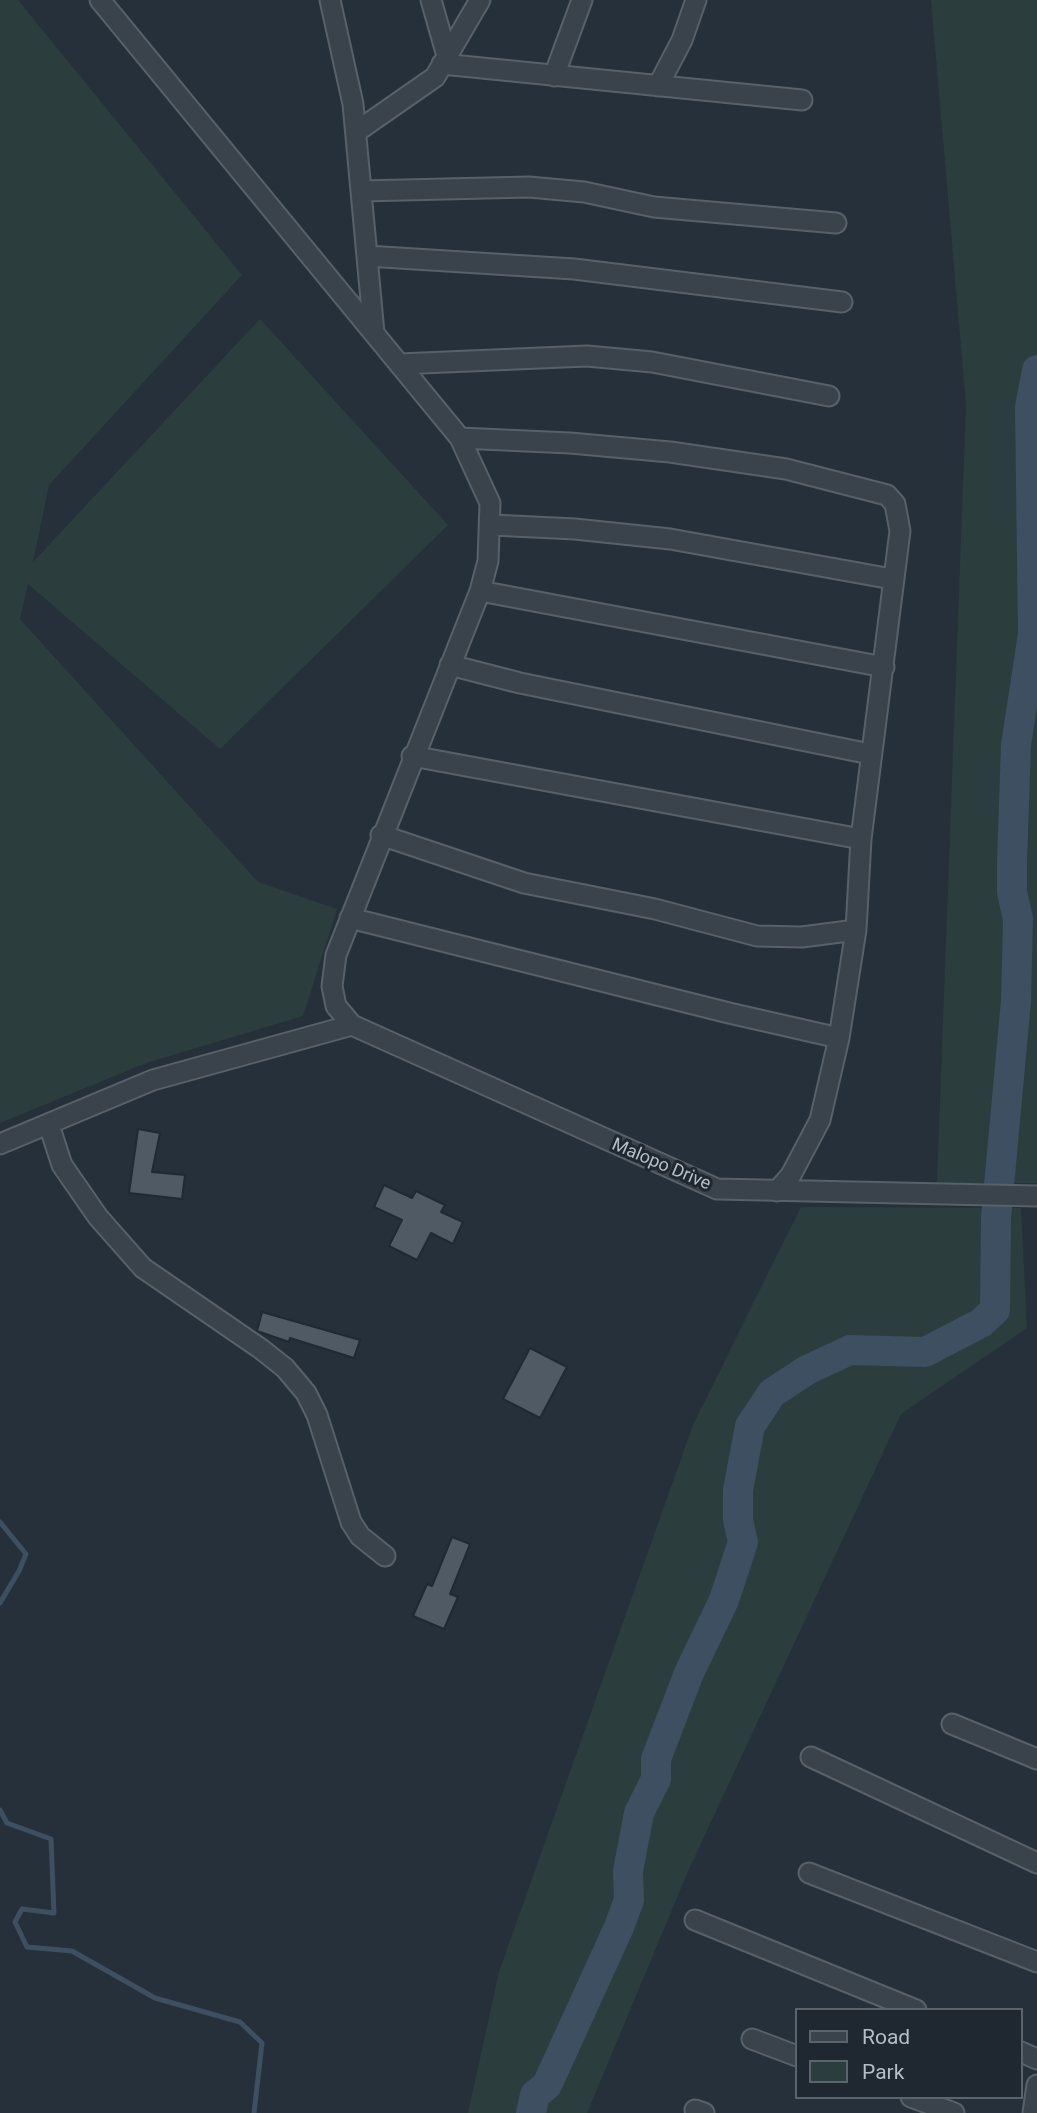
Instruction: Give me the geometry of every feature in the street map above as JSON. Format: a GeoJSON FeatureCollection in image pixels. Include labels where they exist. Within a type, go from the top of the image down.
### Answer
{"type":"FeatureCollection","features":[{"type":"Feature","properties":{"kind":"street"},"geometry":{"type":"LineString","coordinates":[[0,1144],[153,1080],[352,1025],[336,1006],[332,986],[336,955],[381,835],[480,591],[488,561],[492,525],[490,503],[460,438],[100,0]]}},
{"type":"Feature","properties":{"kind":"street"},"geometry":{"type":"LineString","coordinates":[[330,0],[356,132],[374,333]]}},
{"type":"Feature","properties":{"kind":"street"},"geometry":{"type":"LineString","coordinates":[[431,0],[445,60]]}},
{"type":"Feature","properties":{"kind":"street"},"geometry":{"type":"LineString","coordinates":[[356,132],[435,77],[480,0]]}},
{"type":"Feature","properties":{"kind":"street"},"geometry":{"type":"LineString","coordinates":[[554,76],[583,0]]}},
{"type":"Feature","properties":{"kind":"street"},"geometry":{"type":"LineString","coordinates":[[658,86],[682,40],[696,0]]}},
{"type":"Feature","properties":{"kind":"street"},"geometry":{"type":"LineString","coordinates":[[445,60],[554,76],[802,100]]}},
{"type":"Feature","properties":{"kind":"street"},"geometry":{"type":"LineString","coordinates":[[361,191],[529,187],[584,192],[654,208],[836,223]]}},
{"type":"Feature","properties":{"kind":"street"},"geometry":{"type":"LineString","coordinates":[[367,256],[574,269],[842,302]]}},
{"type":"Feature","properties":{"kind":"street"},"geometry":{"type":"LineString","coordinates":[[399,364],[587,356],[652,362],[829,396]]}},
{"type":"Feature","properties":{"kind":"street"},"geometry":{"type":"LineString","coordinates":[[460,438],[570,443],[670,452],[786,469],[865,488],[887,495],[895,503],[899,515],[884,667],[870,754],[861,839],[856,930],[839,1038],[820,1120],[802,1156],[776,1191]]}},
{"type":"Feature","properties":{"kind":"street"},"geometry":{"type":"LineString","coordinates":[[492,525],[575,528],[670,539],[892,579]]}},
{"type":"Feature","properties":{"kind":"street"},"geometry":{"type":"LineString","coordinates":[[480,591],[884,667]]}},
{"type":"Feature","properties":{"kind":"street"},"geometry":{"type":"LineString","coordinates":[[450,665],[534,686],[870,754]]}},
{"type":"Feature","properties":{"kind":"street"},"geometry":{"type":"LineString","coordinates":[[412,757],[861,839]]}},
{"type":"Feature","properties":{"kind":"street"},"geometry":{"type":"LineString","coordinates":[[381,835],[524,883],[655,909],[746,934],[802,937],[856,930]]}},
{"type":"Feature","properties":{"kind":"street"},"geometry":{"type":"LineString","coordinates":[[350,918],[839,1038]]}},
{"type":"Feature","properties":{"kind":"street","name":"Malopo Drive"},"geometry":{"type":"LineString","coordinates":[[352,1025],[682,1177],[716,1189],[1037,1196]]}},
{"type":"Feature","properties":{"kind":"street"},"geometry":{"type":"LineString","coordinates":[[49,1125],[62,1165],[98,1217],[143,1268],[261,1349],[285,1368],[306,1393],[317,1415],[351,1522],[360,1536],[385,1556]]}},
{"type":"Feature","properties":{"kind":"street"},"geometry":{"type":"LineString","coordinates":[[952,1724],[1037,1759]]}},
{"type":"Feature","properties":{"kind":"street"},"geometry":{"type":"LineString","coordinates":[[811,1757],[1037,1863]]}},
{"type":"Feature","properties":{"kind":"street"},"geometry":{"type":"LineString","coordinates":[[808,1872],[1037,1962]]}},
{"type":"Feature","properties":{"kind":"street"},"geometry":{"type":"LineString","coordinates":[[695,1920],[911,2008]]}},
{"type":"Feature","properties":{"kind":"street"},"geometry":{"type":"LineString","coordinates":[[752,2039],[796,2056]]}},
{"type":"Feature","properties":{"kind":"street"},"geometry":{"type":"LineString","coordinates":[[1034,2113],[1037,2085]]}},
{"type":"Feature","properties":{"kind":"street"},"geometry":{"type":"LineString","coordinates":[[916,2099],[954,2113]]}},
{"type":"Feature","properties":{"kind":"green space"},"geometry":{"type":"Polygon","coordinates":[[[0,0],[18,0],[242,275],[49,485],[33,562],[260,319],[448,525],[220,749],[28,584],[20,619],[258,882],[337,909],[303,1016],[146,1063],[0,1123],[0,0]]]}},
{"type":"Feature","properties":{"kind":"green space"},"geometry":{"type":"Polygon","coordinates":[[[931,0],[1037,0],[1037,1183],[937,1183],[966,405],[931,0]]]}},
{"type":"Feature","properties":{"kind":"green space"},"geometry":{"type":"Polygon","coordinates":[[[801,1207],[1021,1208],[1027,1328],[901,1414],[689,1869],[587,2113],[468,2113],[499,1972],[693,1425],[801,1207]]]}},
{"type":"Feature","properties":{"kind":"building"},"geometry":{"type":"Polygon","coordinates":[[[138,1129],[160,1133],[152,1172],[185,1175],[182,1199],[129,1193],[138,1129]]]}},
{"type":"Feature","properties":{"kind":"building"},"geometry":{"type":"Polygon","coordinates":[[[384,1185],[412,1198],[416,1191],[445,1205],[441,1212],[463,1222],[453,1244],[431,1233],[417,1260],[389,1246],[402,1220],[374,1207],[384,1185]]]}},
{"type":"Feature","properties":{"kind":"building"},"geometry":{"type":"Polygon","coordinates":[[[262,1312],[360,1340],[354,1358],[290,1338],[289,1342],[257,1331],[262,1312]]]}},
{"type":"Feature","properties":{"kind":"building"},"geometry":{"type":"Polygon","coordinates":[[[530,1348],[567,1367],[540,1418],[503,1399],[530,1348]]]}},
{"type":"Feature","properties":{"kind":"building"},"geometry":{"type":"Polygon","coordinates":[[[452,1537],[470,1544],[450,1594],[458,1597],[444,1629],[413,1616],[427,1584],[432,1586],[452,1537]]]}},
{"type":"Feature","properties":{"kind":"waterway"},"geometry":{"type":"LineString","coordinates":[[531,2113],[535,2095],[547,2085],[629,1900],[628,1871],[639,1813],[656,1779],[656,1759],[689,1673],[724,1600],[743,1542],[738,1520],[738,1490],[750,1426],[772,1393],[807,1370],[850,1350],[925,1352],[981,1323],[995,1310],[996,1218],[1016,1001],[1018,919],[1012,892],[1016,745],[1033,634],[1030,407],[1037,370]]}},
{"type":"Feature","properties":{"kind":"waterway"},"geometry":{"type":"LineString","coordinates":[[0,1522],[26,1554],[0,1603]]}},
{"type":"Feature","properties":{"kind":"waterway"},"geometry":{"type":"LineString","coordinates":[[0,1810],[7,1823],[51,1839],[54,1913],[22,1909],[15,1922],[27,1947],[72,1951],[155,1998],[240,2022],[262,2043],[254,2113]]}}]}
